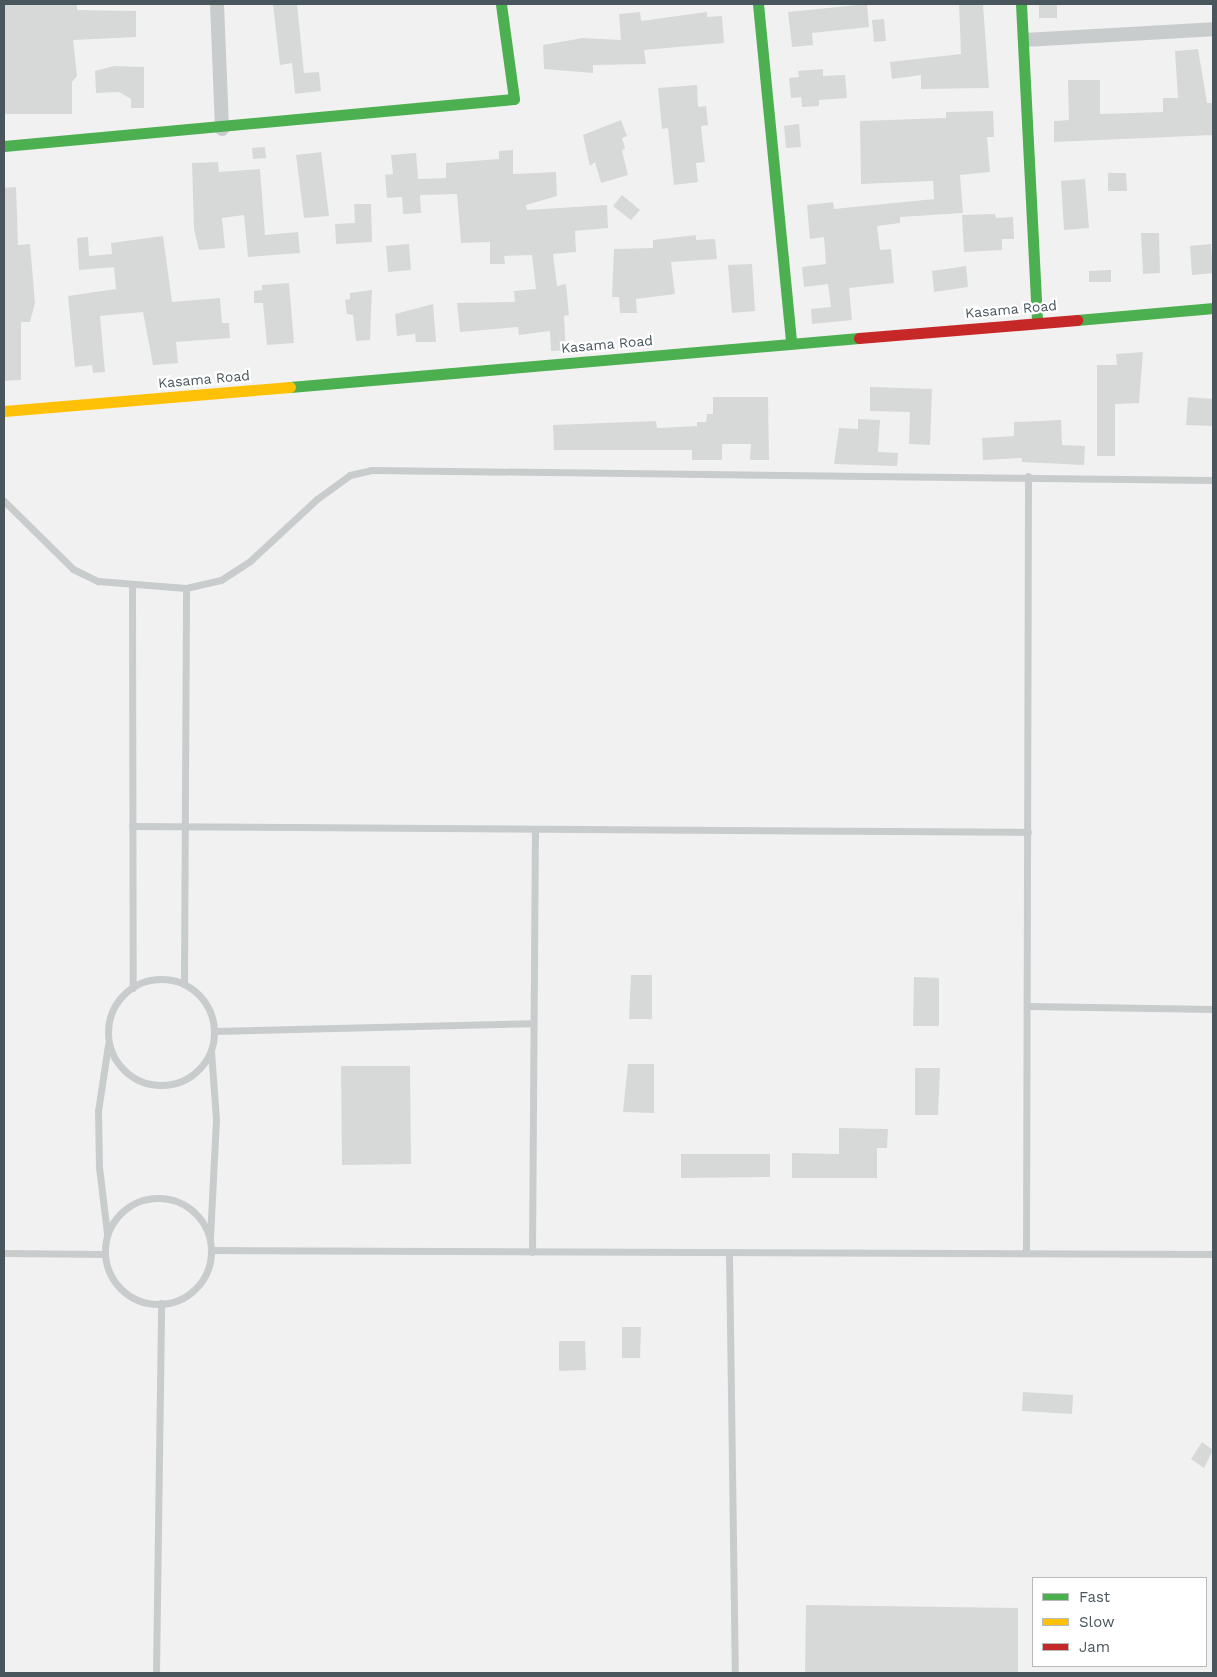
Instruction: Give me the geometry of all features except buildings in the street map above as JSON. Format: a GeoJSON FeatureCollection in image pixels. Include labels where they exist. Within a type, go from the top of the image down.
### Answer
{"type":"FeatureCollection","features":[{"type":"Feature","properties":{"kind":"street"},"geometry":{"type":"LineString","coordinates":[[217,4],[222,129]]}},
{"type":"Feature","properties":{"kind":"street"},"geometry":{"type":"LineString","coordinates":[[4,146],[222,129],[514,99],[501,4]]}},
{"type":"Feature","properties":{"kind":"street"},"geometry":{"type":"LineString","coordinates":[[758,4],[791,341]]}},
{"type":"Feature","properties":{"kind":"street"},"geometry":{"type":"LineString","coordinates":[[1021,4],[1025,40],[1037,322]]}},
{"type":"Feature","properties":{"kind":"street"},"geometry":{"type":"LineString","coordinates":[[1025,40],[1213,29]]}},
{"type":"Feature","properties":{"kind":"street","name":"Kasama Road"},"geometry":{"type":"LineString","coordinates":[[4,411],[791,341],[1213,308]]}},
{"type":"Feature","properties":{"kind":"lane"},"geometry":{"type":"LineString","coordinates":[[4,501],[73,569],[98,581],[132,586],[186,588],[221,580],[250,561],[317,499],[350,475],[371,470],[1028,476],[1213,480]]}},
{"type":"Feature","properties":{"kind":"lane"},"geometry":{"type":"LineString","coordinates":[[1026,1253],[1028,476]]}},
{"type":"Feature","properties":{"kind":"lane"},"geometry":{"type":"LineString","coordinates":[[132,586],[133,988]]}},
{"type":"Feature","properties":{"kind":"lane"},"geometry":{"type":"LineString","coordinates":[[184,984],[186,588]]}},
{"type":"Feature","properties":{"kind":"lane"},"geometry":{"type":"LineString","coordinates":[[132,826],[1028,832]]}},
{"type":"Feature","properties":{"kind":"lane"},"geometry":{"type":"LineString","coordinates":[[532,1252],[535,828]]}},
{"type":"Feature","properties":{"kind":"lane"},"geometry":{"type":"LineString","coordinates":[[163,980],[184,984],[206,1003],[214,1031],[211,1051],[216,1119],[211,1250],[208,1270],[197,1286],[182,1298],[161,1303],[140,1300],[122,1290],[109,1274],[104,1254],[107,1233],[99,1167],[98,1112],[112,1011],[133,988],[163,980]]}},
{"type":"Feature","properties":{"kind":"lane"},"geometry":{"type":"LineString","coordinates":[[1028,1006],[1213,1009]]}},
{"type":"Feature","properties":{"kind":"lane"},"geometry":{"type":"LineString","coordinates":[[214,1031],[533,1023]]}},
{"type":"Feature","properties":{"kind":"lane"},"geometry":{"type":"LineString","coordinates":[[108,1041],[123,1069],[140,1080],[161,1084],[191,1075],[211,1051]]}},
{"type":"Feature","properties":{"kind":"lane"},"geometry":{"type":"LineString","coordinates":[[107,1233],[130,1206],[166,1200],[194,1213],[210,1240]]}},
{"type":"Feature","properties":{"kind":"lane"},"geometry":{"type":"LineString","coordinates":[[211,1250],[1213,1254]]}},
{"type":"Feature","properties":{"kind":"lane"},"geometry":{"type":"LineString","coordinates":[[4,1253],[104,1254]]}},
{"type":"Feature","properties":{"kind":"lane"},"geometry":{"type":"LineString","coordinates":[[729,1253],[735,1673]]}},
{"type":"Feature","properties":{"kind":"lane"},"geometry":{"type":"LineString","coordinates":[[156,1673],[161,1303]]}},
{"type":"Feature","properties":{"kind":"traffic: fast"},"geometry":{"type":"LineString","coordinates":[[4,146],[514,99],[501,4]]}},
{"type":"Feature","properties":{"kind":"traffic: fast"},"geometry":{"type":"LineString","coordinates":[[758,4],[791,341]]}},
{"type":"Feature","properties":{"kind":"traffic: fast"},"geometry":{"type":"LineString","coordinates":[[1021,4],[1037,322]]}},
{"type":"Feature","properties":{"kind":"traffic: fast"},"geometry":{"type":"LineString","coordinates":[[1077,320],[1213,308]]}},
{"type":"Feature","properties":{"kind":"traffic: fast"},"geometry":{"type":"LineString","coordinates":[[290,387],[859,338]]}},
{"type":"Feature","properties":{"kind":"traffic: slow"},"geometry":{"type":"LineString","coordinates":[[4,411],[290,387]]}},
{"type":"Feature","properties":{"kind":"traffic: jam"},"geometry":{"type":"LineString","coordinates":[[859,338],[1077,320]]}}]}
